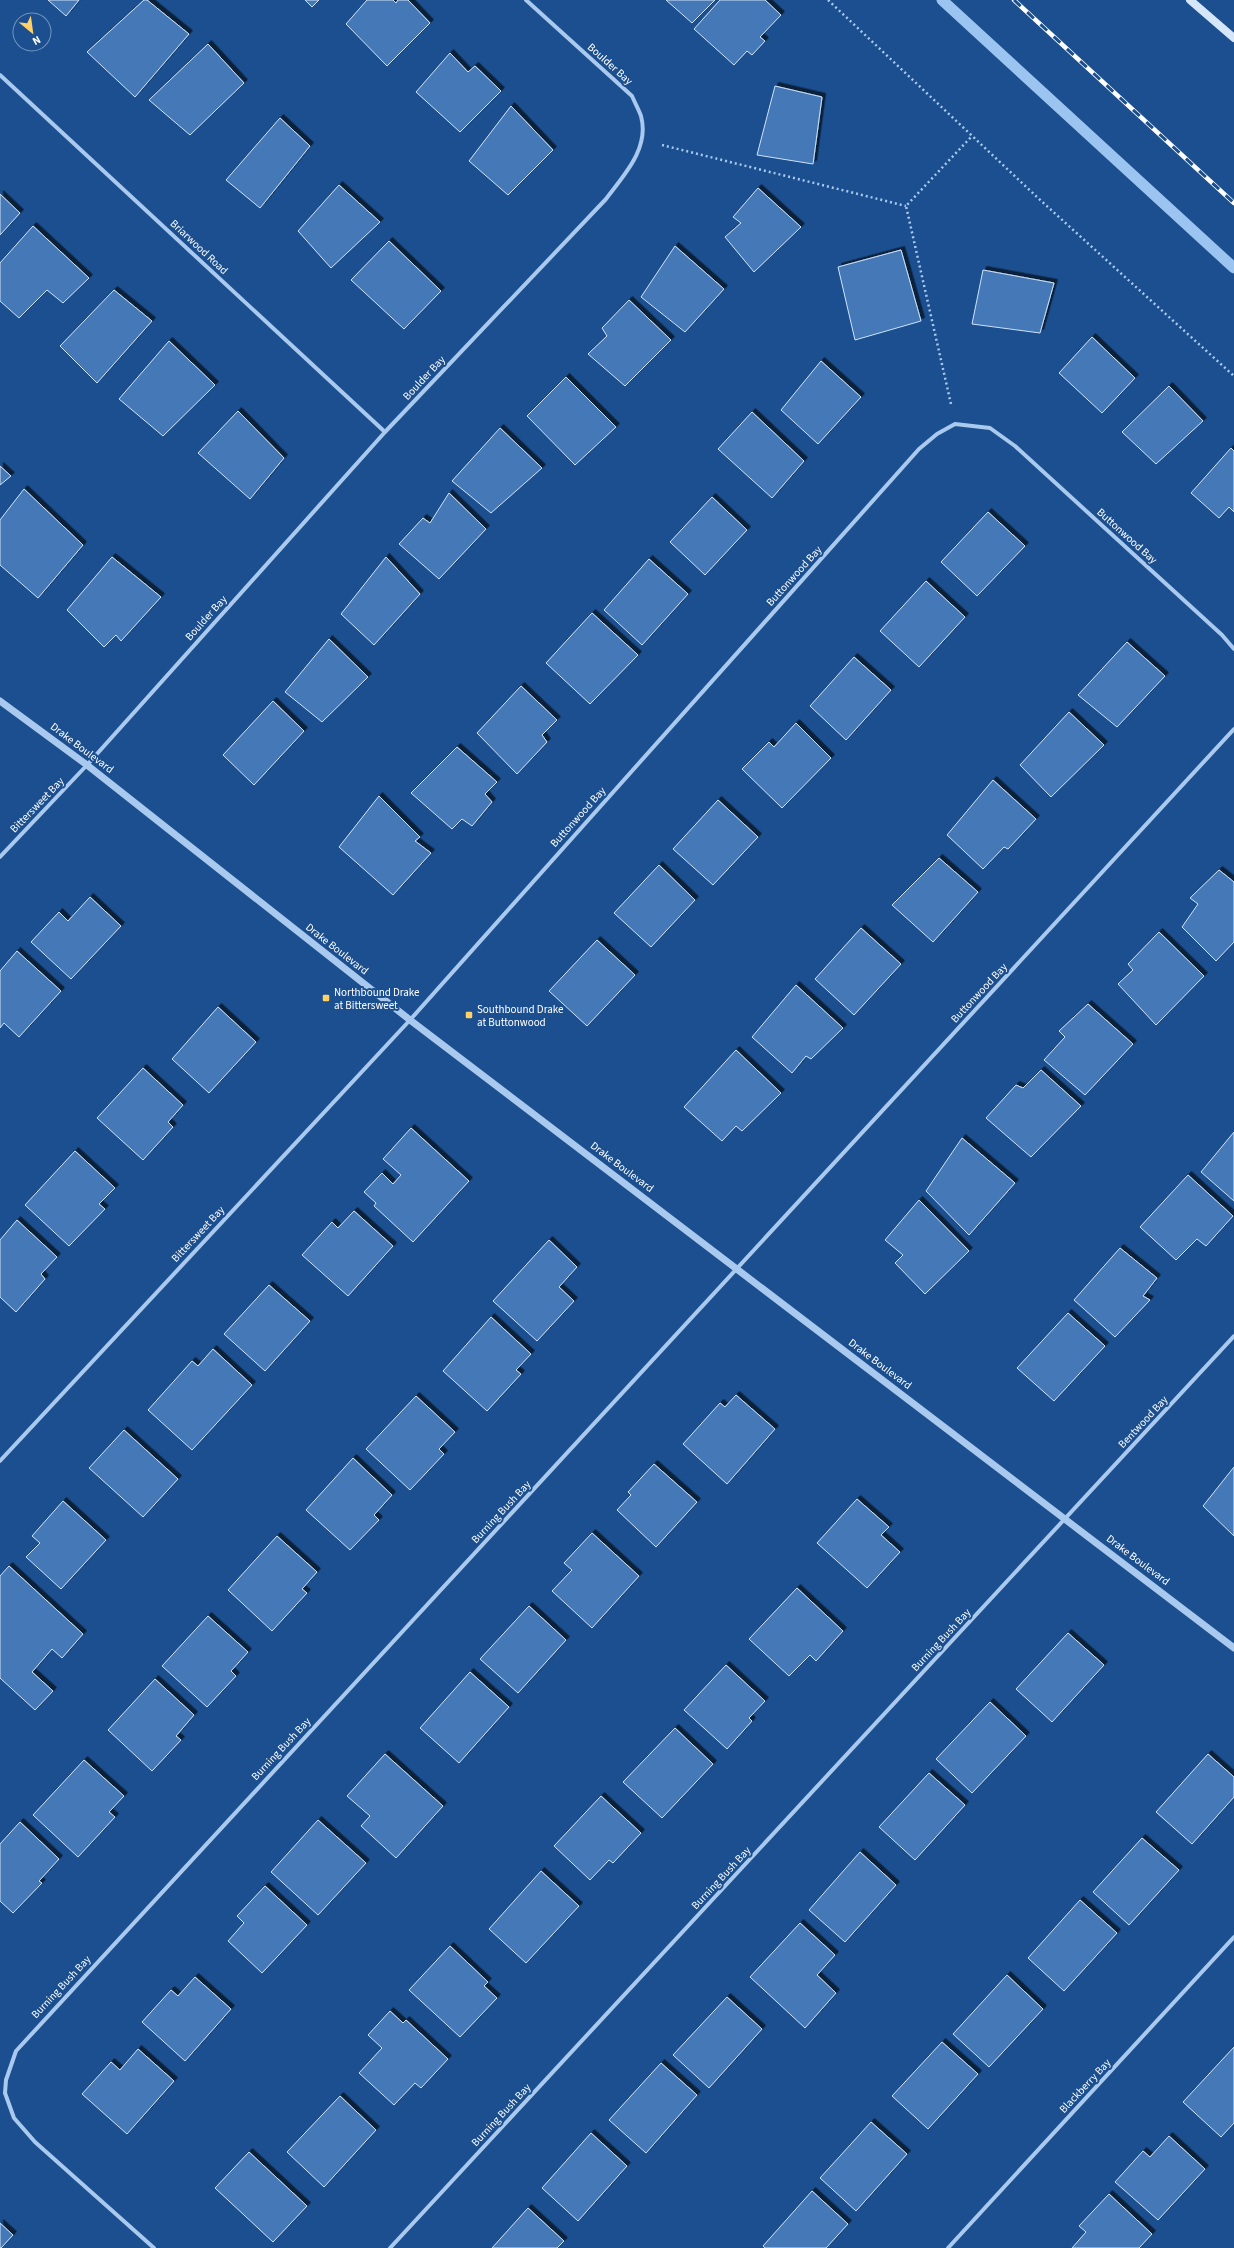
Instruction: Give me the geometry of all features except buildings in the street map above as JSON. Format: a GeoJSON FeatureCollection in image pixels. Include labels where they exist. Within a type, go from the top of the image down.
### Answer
{"type":"FeatureCollection","features":[{"type":"Feature","properties":{"kind":"main road"},"geometry":{"type":"LineString","coordinates":[[1190,0],[1234,38]]}},
{"type":"Feature","properties":{"kind":"street","name":"Boulder Bay"},"geometry":{"type":"LineString","coordinates":[[87,765],[385,432],[606,199],[636,159],[641,140],[641,117],[632,96],[526,0]]}},
{"type":"Feature","properties":{"kind":"street","name":"Briarwood Road"},"geometry":{"type":"LineString","coordinates":[[0,75],[385,432]]}},
{"type":"Feature","properties":{"kind":"street","name":"Buttonwood Bay"},"geometry":{"type":"LineString","coordinates":[[410,1020],[919,449],[937,434],[955,424],[990,428],[1015,446],[1216,630],[1234,649]]}},
{"type":"Feature","properties":{"kind":"street","name":"Drake Boulevard"},"geometry":{"type":"LineString","coordinates":[[0,701],[87,765],[410,1020],[1234,1648]]}},
{"type":"Feature","properties":{"kind":"street","name":"Buttonwood Bay"},"geometry":{"type":"LineString","coordinates":[[738,1269],[1234,729]]}},
{"type":"Feature","properties":{"kind":"street","name":"Bittersweet Bay"},"geometry":{"type":"LineString","coordinates":[[0,857],[87,765]]}},
{"type":"Feature","properties":{"kind":"street","name":"Bittersweet Bay"},"geometry":{"type":"LineString","coordinates":[[0,1461],[410,1020]]}},
{"type":"Feature","properties":{"kind":"street","name":"Burning Bush Bay"},"geometry":{"type":"LineString","coordinates":[[154,2248],[35,2142],[14,2118],[5,2093],[6,2080],[16,2051],[738,1269]]}},
{"type":"Feature","properties":{"kind":"street","name":"Bentwood Bay"},"geometry":{"type":"LineString","coordinates":[[1065,1519],[1234,1336]]}},
{"type":"Feature","properties":{"kind":"street","name":"Burning Bush Bay"},"geometry":{"type":"LineString","coordinates":[[390,2248],[1065,1519]]}},
{"type":"Feature","properties":{"kind":"street","name":"Blackberry Bay"},"geometry":{"type":"LineString","coordinates":[[948,2248],[1234,1937]]}},
{"type":"Feature","properties":{"kind":"path"},"geometry":{"type":"LineString","coordinates":[[828,0],[1044,204],[1234,376]]}},
{"type":"Feature","properties":{"kind":"path"},"geometry":{"type":"LineString","coordinates":[[906,206],[972,136]]}},
{"type":"Feature","properties":{"kind":"path"},"geometry":{"type":"LineString","coordinates":[[641,140],[906,206]]}},
{"type":"Feature","properties":{"kind":"path"},"geometry":{"type":"LineString","coordinates":[[906,206],[955,424]]}},
{"type":"Feature","properties":{"kind":"waterway"},"geometry":{"type":"LineString","coordinates":[[942,0],[1234,268]]}},
{"type":"Feature","properties":{"kind":"railway"},"geometry":{"type":"LineString","coordinates":[[1014,0],[1234,203]]}},
{"type":"Feature","properties":{"kind":"place","name":"Northbound Drake at Bittersweet"},"geometry":{"type":"Point","coordinates":[326,998]}},
{"type":"Feature","properties":{"kind":"place","name":"Southbound Drake at Buttonwood"},"geometry":{"type":"Point","coordinates":[469,1015]}}]}
